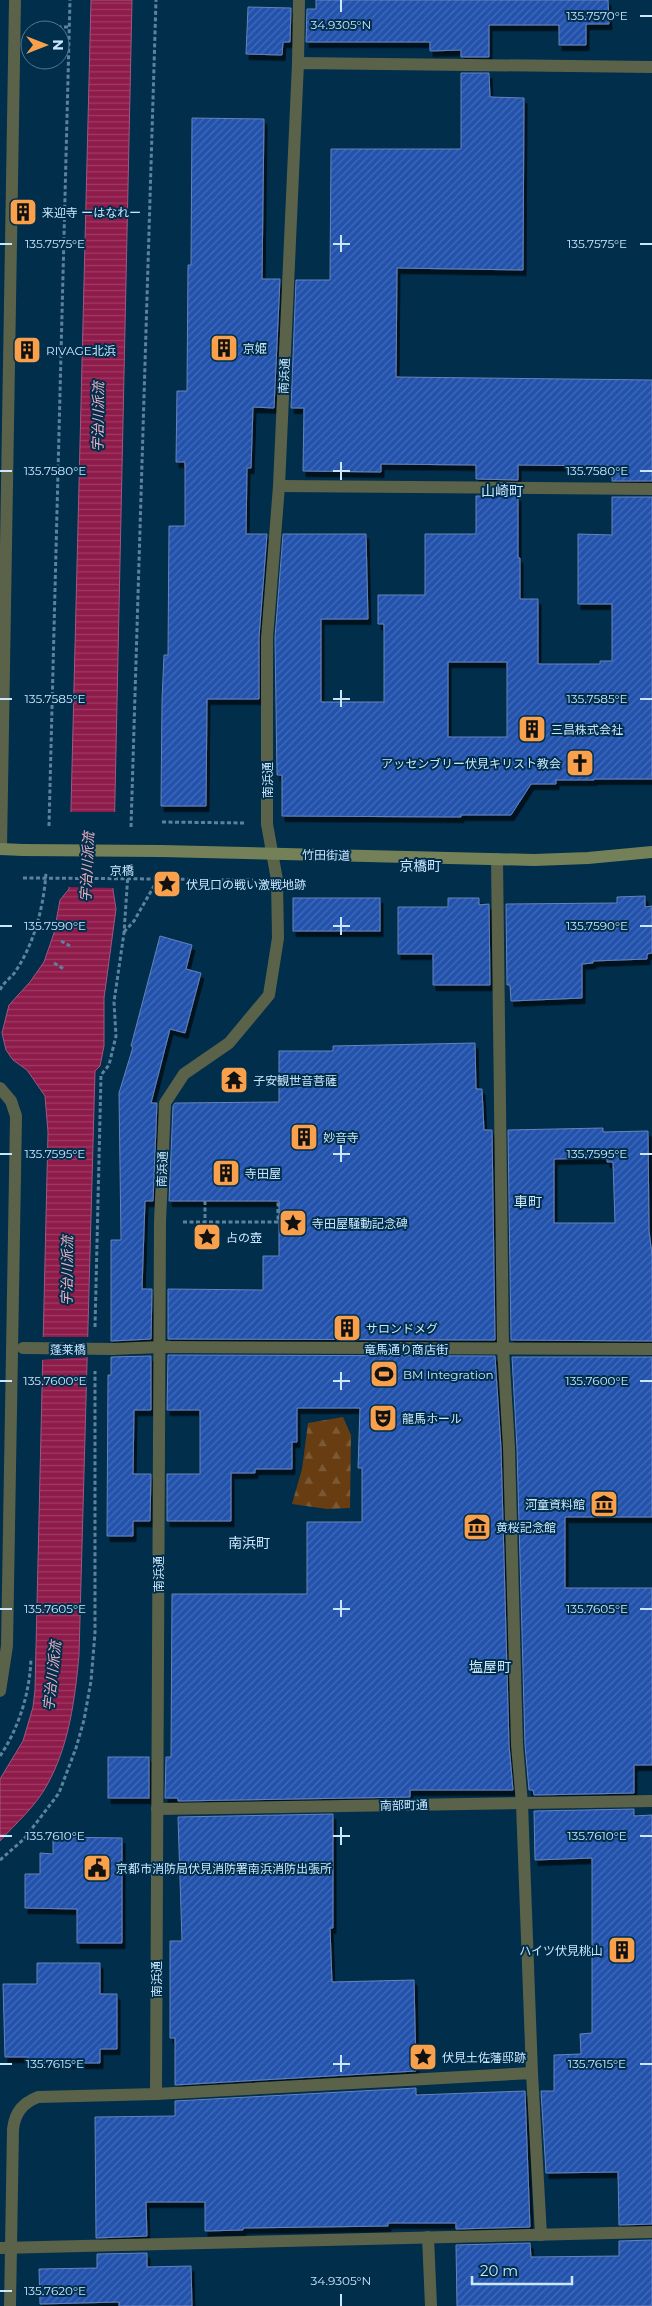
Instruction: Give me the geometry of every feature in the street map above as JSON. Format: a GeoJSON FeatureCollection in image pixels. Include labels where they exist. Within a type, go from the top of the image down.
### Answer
{"type":"FeatureCollection","features":[{"type":"Feature","properties":{"kind":"main road","name":"竹田街道"},"geometry":{"type":"LineString","coordinates":[[0,849],[497,859],[570,859],[652,852]]}},
{"type":"Feature","properties":{"kind":"street"},"geometry":{"type":"LineString","coordinates":[[0,849],[6,171],[15,0]]}},
{"type":"Feature","properties":{"kind":"street","name":"南浜通"},"geometry":{"type":"LineString","coordinates":[[156,2094],[160,1222],[165,1103],[184,1074],[229,1044],[269,995],[278,938],[277,880],[267,824],[267,638],[279,486],[298,64],[299,0]]}},
{"type":"Feature","properties":{"kind":"street"},"geometry":{"type":"LineString","coordinates":[[298,64],[652,67]]}},
{"type":"Feature","properties":{"kind":"street"},"geometry":{"type":"LineString","coordinates":[[279,486],[652,489]]}},
{"type":"Feature","properties":{"kind":"street"},"geometry":{"type":"LineString","coordinates":[[497,859],[503,1349],[509,1448],[517,1745],[522,1804],[532,2073],[541,2235]]}},
{"type":"Feature","properties":{"kind":"street"},"geometry":{"type":"LineString","coordinates":[[0,1088],[11,1101],[16,1116],[7,1646],[0,1691]]}},
{"type":"Feature","properties":{"kind":"street","name":"竜馬通り商店街"},"geometry":{"type":"LineString","coordinates":[[113,1349],[160,1347],[652,1349]]}},
{"type":"Feature","properties":{"kind":"street","name":"蓬莱橋"},"geometry":{"type":"LineString","coordinates":[[11,1348],[113,1349]]}},
{"type":"Feature","properties":{"kind":"street","name":"南部町通"},"geometry":{"type":"LineString","coordinates":[[157,1809],[652,1801]]}},
{"type":"Feature","properties":{"kind":"street"},"geometry":{"type":"LineString","coordinates":[[10,2306],[5,2248],[13,2129],[18,2112],[23,2105],[38,2097],[156,2094],[532,2073]]}},
{"type":"Feature","properties":{"kind":"street"},"geometry":{"type":"LineString","coordinates":[[5,2248],[652,2232]]}},
{"type":"Feature","properties":{"kind":"street"},"geometry":{"type":"LineString","coordinates":[[428,2237],[431,2306]]}},
{"type":"Feature","properties":{"kind":"path"},"geometry":{"type":"LineString","coordinates":[[69,20],[70,0]]}},
{"type":"Feature","properties":{"kind":"path"},"geometry":{"type":"LineString","coordinates":[[130,835],[156,0]]}},
{"type":"Feature","properties":{"kind":"path"},"geometry":{"type":"LineString","coordinates":[[14,28],[20,28]]}},
{"type":"Feature","properties":{"kind":"path"},"geometry":{"type":"LineString","coordinates":[[49,835],[68,70]]}},
{"type":"Feature","properties":{"kind":"path"},"geometry":{"type":"LineString","coordinates":[[162,822],[267,824]]}},
{"type":"Feature","properties":{"kind":"path"},"geometry":{"type":"LineString","coordinates":[[0,990],[3,983],[17,971],[33,938],[45,890],[47,862]]}},
{"type":"Feature","properties":{"kind":"path"},"geometry":{"type":"LineString","coordinates":[[95,1328],[101,1075],[109,1065],[114,1048],[117,1017],[114,1002],[124,933],[128,864]]}},
{"type":"Feature","properties":{"kind":"path","name":"京橋"},"geometry":{"type":"LineString","coordinates":[[23,878],[277,880]]}},
{"type":"Feature","properties":{"kind":"path"},"geometry":{"type":"LineString","coordinates":[[124,933],[134,921],[159,879]]}},
{"type":"Feature","properties":{"kind":"path"},"geometry":{"type":"LineString","coordinates":[[61,941],[70,946]]}},
{"type":"Feature","properties":{"kind":"path"},"geometry":{"type":"LineString","coordinates":[[54,963],[64,969]]}},
{"type":"Feature","properties":{"kind":"path"},"geometry":{"type":"LineString","coordinates":[[205,1201],[205,1222]]}},
{"type":"Feature","properties":{"kind":"path"},"geometry":{"type":"LineString","coordinates":[[160,1222],[278,1222],[278,1201]]}},
{"type":"Feature","properties":{"kind":"path"},"geometry":{"type":"LineString","coordinates":[[0,1860],[24,1839],[59,1793],[76,1748],[84,1720],[91,1681],[95,1633],[95,1366]]}},
{"type":"Feature","properties":{"kind":"green space"},"geometry":{"type":"Polygon","coordinates":[[[343,1417],[351,1435],[350,1508],[327,1509],[292,1504],[302,1469],[308,1423],[343,1417]]]}},
{"type":"Feature","properties":{"kind":"water","name":"宇治川派流"},"geometry":{"type":"Polygon","coordinates":[[[91,0],[132,0],[113,890],[116,909],[104,998],[104,1046],[100,1066],[95,1071],[79,1655],[75,1688],[70,1722],[55,1770],[37,1800],[0,1841],[0,1779],[23,1741],[33,1707],[35,1690],[48,1132],[45,1096],[27,1070],[13,1060],[6,1050],[2,1033],[9,1005],[30,982],[44,962],[54,933],[60,900],[69,889],[91,0]]]}},
{"type":"Feature","properties":{"kind":"pier"},"geometry":{"type":"Polygon","coordinates":[[[68,812],[118,812],[115,888],[67,887],[68,812]]]}},
{"type":"Feature","properties":{"kind":"pier"},"geometry":{"type":"Polygon","coordinates":[[[41,1337],[90,1337],[89,1357],[40,1360],[41,1337]]]}},
{"type":"Feature","properties":{"kind":"building"},"geometry":{"type":"Polygon","coordinates":[[[316,0],[608,0],[609,24],[586,24],[586,45],[559,45],[559,25],[489,25],[489,57],[461,57],[461,50],[430,51],[430,42],[306,42],[307,9],[316,9],[316,0]]]}},
{"type":"Feature","properties":{"kind":"building"},"geometry":{"type":"Polygon","coordinates":[[[248,7],[291,8],[290,42],[283,42],[282,55],[246,54],[248,7]]]}},
{"type":"Feature","properties":{"kind":"building"},"geometry":{"type":"Polygon","coordinates":[[[461,73],[489,73],[490,97],[524,98],[523,270],[397,268],[396,377],[652,380],[652,481],[612,481],[612,466],[518,465],[518,480],[476,479],[476,465],[381,464],[381,472],[303,471],[304,408],[291,408],[296,280],[330,280],[331,149],[461,149],[461,73]]]}},
{"type":"Feature","properties":{"kind":"building"},"geometry":{"type":"Polygon","coordinates":[[[192,118],[264,119],[262,279],[280,279],[274,408],[253,407],[251,468],[247,468],[246,534],[267,534],[259,637],[259,699],[207,699],[206,806],[161,806],[164,655],[168,655],[169,526],[185,526],[185,462],[176,462],[177,391],[187,391],[188,265],[191,265],[192,118]]]}},
{"type":"Feature","properties":{"kind":"building"},"geometry":{"type":"Polygon","coordinates":[[[476,496],[518,496],[520,599],[538,599],[538,664],[600,664],[600,661],[612,661],[612,604],[578,604],[578,534],[612,535],[612,497],[652,497],[652,779],[556,780],[556,784],[531,784],[511,815],[461,815],[461,817],[282,816],[282,775],[277,775],[275,638],[283,534],[366,534],[368,619],[321,619],[321,702],[384,702],[384,624],[378,624],[378,595],[425,595],[425,534],[476,534],[476,496]],[[448,662],[448,737],[507,737],[507,662],[448,662]]]}},
{"type":"Feature","properties":{"kind":"building"},"geometry":{"type":"Polygon","coordinates":[[[645,896],[645,907],[652,906],[652,953],[647,954],[647,959],[593,961],[593,963],[582,964],[582,998],[511,1001],[510,985],[507,985],[506,904],[617,903],[617,897],[645,896]]]}},
{"type":"Feature","properties":{"kind":"building"},"geometry":{"type":"Polygon","coordinates":[[[293,898],[380,898],[380,931],[293,931],[293,898]]]}},
{"type":"Feature","properties":{"kind":"building"},"geometry":{"type":"Polygon","coordinates":[[[448,898],[479,898],[479,905],[489,904],[490,985],[433,985],[433,954],[398,954],[398,907],[448,907],[448,898]]]}},
{"type":"Feature","properties":{"kind":"building"},"geometry":{"type":"Polygon","coordinates":[[[160,936],[192,945],[186,969],[201,973],[185,1033],[170,1029],[151,1103],[157,1103],[153,1201],[145,1201],[142,1289],[152,1289],[151,1339],[111,1341],[111,1240],[121,1240],[119,1093],[133,1047],[131,1046],[160,936]]]}},
{"type":"Feature","properties":{"kind":"building"},"geometry":{"type":"Polygon","coordinates":[[[475,1043],[476,1089],[482,1089],[484,1130],[492,1130],[495,1340],[168,1339],[168,1289],[263,1290],[263,1256],[279,1256],[279,1201],[169,1201],[173,1106],[175,1103],[279,1102],[279,1051],[333,1051],[333,1046],[475,1043]]]}},
{"type":"Feature","properties":{"kind":"building"},"geometry":{"type":"Polygon","coordinates":[[[603,1128],[603,1132],[648,1131],[649,1231],[652,1255],[652,1341],[511,1340],[508,1130],[603,1128]],[[607,1158],[554,1159],[554,1223],[615,1223],[613,1162],[607,1162],[607,1158]]]}},
{"type":"Feature","properties":{"kind":"building"},"geometry":{"type":"Polygon","coordinates":[[[168,1355],[495,1356],[501,1448],[509,1745],[513,1790],[410,1790],[410,1797],[178,1801],[178,1798],[165,1798],[166,1757],[171,1757],[172,1594],[307,1594],[307,1522],[362,1522],[362,1468],[358,1468],[360,1408],[297,1408],[297,1442],[292,1442],[292,1469],[255,1469],[255,1473],[231,1473],[231,1521],[167,1521],[167,1474],[200,1474],[200,1410],[167,1410],[168,1355]]]}},
{"type":"Feature","properties":{"kind":"building"},"geometry":{"type":"Polygon","coordinates":[[[151,1356],[151,1410],[134,1410],[133,1474],[151,1474],[150,1521],[133,1521],[133,1536],[107,1536],[108,1375],[111,1375],[111,1357],[151,1356]]]}},
{"type":"Feature","properties":{"kind":"building"},"geometry":{"type":"Polygon","coordinates":[[[512,1357],[652,1357],[652,1517],[565,1517],[565,1588],[652,1588],[652,1765],[634,1765],[634,1793],[534,1795],[533,1790],[529,1790],[525,1745],[517,1448],[512,1357]]]}},
{"type":"Feature","properties":{"kind":"building"},"geometry":{"type":"Polygon","coordinates":[[[108,1757],[149,1757],[149,1798],[108,1798],[108,1757]]]}},
{"type":"Feature","properties":{"kind":"building"},"geometry":{"type":"Polygon","coordinates":[[[634,1809],[634,1816],[652,1815],[652,2224],[619,2225],[618,2172],[546,2173],[541,2091],[554,2091],[554,2055],[581,2054],[580,2034],[592,2033],[592,1858],[535,1860],[534,1811],[634,1809]]]}},
{"type":"Feature","properties":{"kind":"building"},"geometry":{"type":"Polygon","coordinates":[[[333,1814],[333,1928],[330,1928],[332,1982],[414,1980],[416,2071],[175,2085],[175,2038],[170,2038],[170,1941],[182,1941],[178,1817],[333,1814]]]}},
{"type":"Feature","properties":{"kind":"building"},"geometry":{"type":"Polygon","coordinates":[[[53,1837],[122,1838],[122,1943],[77,1943],[77,1909],[25,1908],[25,1874],[40,1874],[40,1853],[53,1854],[53,1837]]]}},
{"type":"Feature","properties":{"kind":"building"},"geometry":{"type":"Polygon","coordinates":[[[37,1963],[100,1963],[100,1994],[117,1994],[117,2049],[100,2049],[100,2063],[28,2063],[28,2057],[5,2057],[3,1984],[37,1984],[37,1963]]]}},
{"type":"Feature","properties":{"kind":"building"},"geometry":{"type":"Polygon","coordinates":[[[416,2088],[416,2095],[525,2091],[530,2227],[456,2229],[456,2223],[388,2223],[388,2226],[243,2228],[243,2230],[205,2231],[205,2202],[146,2202],[147,2236],[96,2238],[95,2117],[175,2116],[175,2101],[416,2088]]]}},
{"type":"Feature","properties":{"kind":"building"},"geometry":{"type":"Polygon","coordinates":[[[652,2240],[652,2306],[457,2306],[456,2245],[530,2243],[531,2257],[619,2256],[619,2241],[652,2240]]]}},
{"type":"Feature","properties":{"kind":"building"},"geometry":{"type":"Polygon","coordinates":[[[147,2253],[147,2267],[191,2266],[192,2306],[119,2306],[119,2302],[40,2304],[39,2269],[97,2268],[97,2254],[147,2253]]]}},
{"type":"Feature","properties":{"kind":"place","name":"来迎寺 ーはなれー"},"geometry":{"type":"Point","coordinates":[23,212]}},
{"type":"Feature","properties":{"kind":"place","name":"京姫"},"geometry":{"type":"Point","coordinates":[224,348]}},
{"type":"Feature","properties":{"kind":"place","name":"RIVAGE北浜"},"geometry":{"type":"Point","coordinates":[27,350]}},
{"type":"Feature","properties":{"kind":"place","name":"三昌株式会社"},"geometry":{"type":"Point","coordinates":[532,729]}},
{"type":"Feature","properties":{"kind":"place","name":"アッセンブリー伏見キリスト教会"},"geometry":{"type":"Point","coordinates":[580,763]}},
{"type":"Feature","properties":{"kind":"place","name":"伏見口の戦い激戦地跡"},"geometry":{"type":"Point","coordinates":[167,884]}},
{"type":"Feature","properties":{"kind":"place","name":"子安観世音菩薩"},"geometry":{"type":"Point","coordinates":[234,1080]}},
{"type":"Feature","properties":{"kind":"place","name":"妙音寺"},"geometry":{"type":"Point","coordinates":[304,1137]}},
{"type":"Feature","properties":{"kind":"place","name":"寺田屋"},"geometry":{"type":"Point","coordinates":[226,1173]}},
{"type":"Feature","properties":{"kind":"place","name":"寺田屋騒動記念碑"},"geometry":{"type":"Point","coordinates":[293,1223]}},
{"type":"Feature","properties":{"kind":"place","name":"占の壺"},"geometry":{"type":"Point","coordinates":[207,1237]}},
{"type":"Feature","properties":{"kind":"place","name":"サロンドメグ"},"geometry":{"type":"Point","coordinates":[347,1328]}},
{"type":"Feature","properties":{"kind":"place","name":"BM Integration"},"geometry":{"type":"Point","coordinates":[384,1374]}},
{"type":"Feature","properties":{"kind":"place","name":"龍馬ホール"},"geometry":{"type":"Point","coordinates":[383,1418]}},
{"type":"Feature","properties":{"kind":"place","name":"河童資料館"},"geometry":{"type":"Point","coordinates":[604,1504]}},
{"type":"Feature","properties":{"kind":"place","name":"黄桜記念館"},"geometry":{"type":"Point","coordinates":[477,1527]}},
{"type":"Feature","properties":{"kind":"place","name":"京都市消防局伏見消防署南浜消防出張所"},"geometry":{"type":"Point","coordinates":[97,1868]}},
{"type":"Feature","properties":{"kind":"place","name":"ハイツ伏見桃山"},"geometry":{"type":"Point","coordinates":[622,1950]}},
{"type":"Feature","properties":{"kind":"place","name":"伏見土佐藩邸跡"},"geometry":{"type":"Point","coordinates":[423,2057]}},
{"type":"Feature","properties":{"kind":"district","name":"山崎町"},"geometry":{"type":"Point","coordinates":[502,491]}},
{"type":"Feature","properties":{"kind":"district","name":"京橋町"},"geometry":{"type":"Point","coordinates":[420,866]}},
{"type":"Feature","properties":{"kind":"district","name":"車町"},"geometry":{"type":"Point","coordinates":[528,1202]}},
{"type":"Feature","properties":{"kind":"district","name":"南浜町"},"geometry":{"type":"Point","coordinates":[249,1543]}},
{"type":"Feature","properties":{"kind":"district","name":"塩屋町"},"geometry":{"type":"Point","coordinates":[490,1667]}}]}
